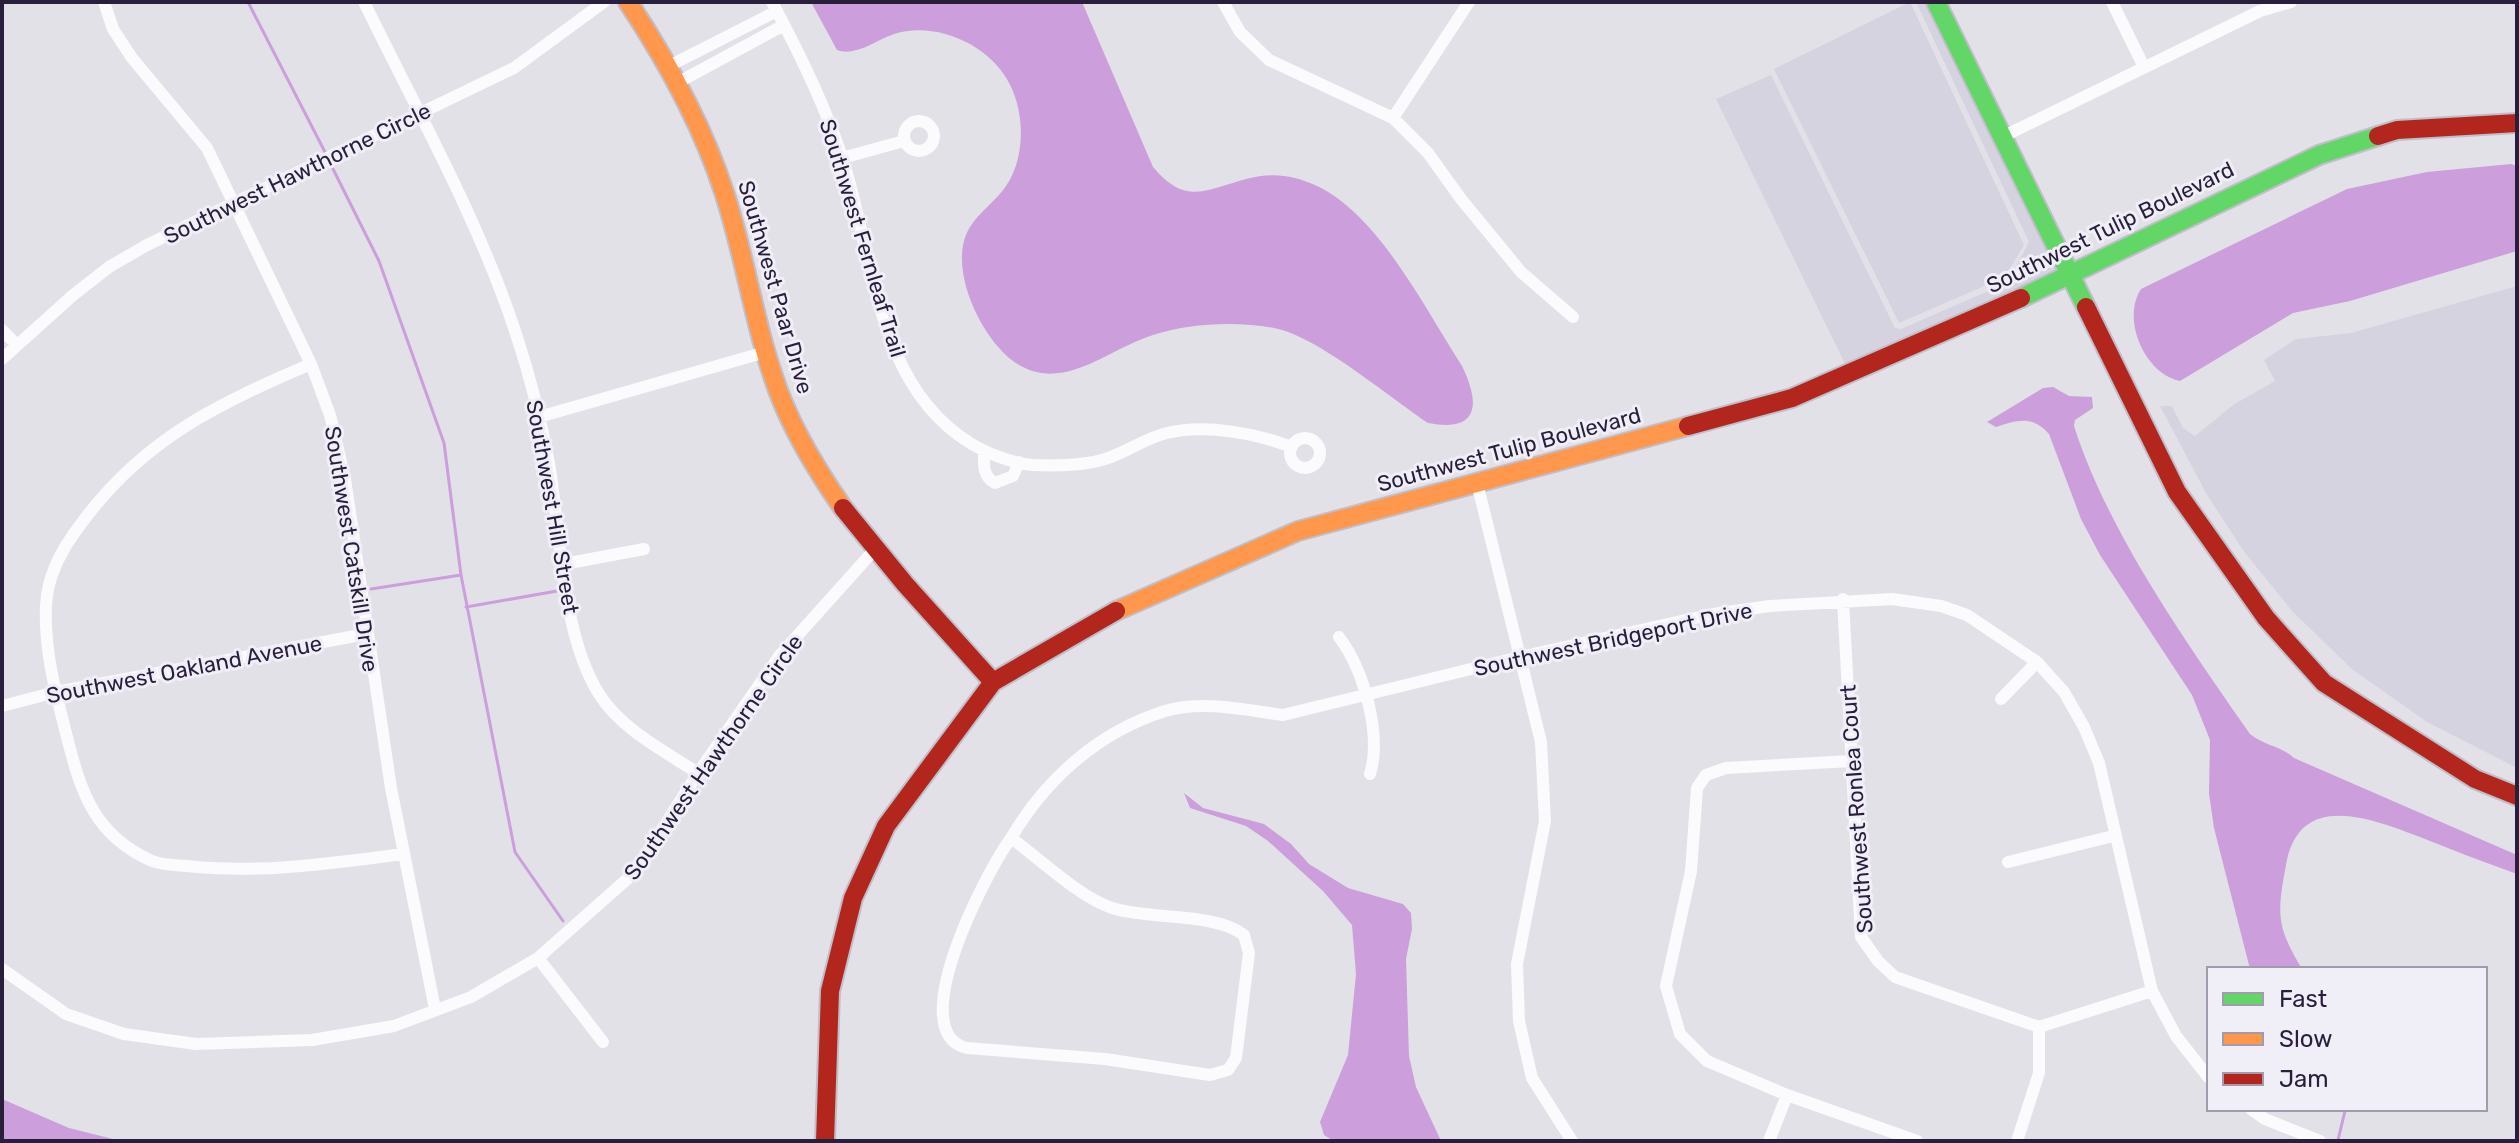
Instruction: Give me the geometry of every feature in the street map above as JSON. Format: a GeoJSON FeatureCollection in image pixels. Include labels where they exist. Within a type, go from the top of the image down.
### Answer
{"type":"FeatureCollection","features":[{"type":"Feature","properties":{"kind":"street","name":"Southwest Catskill Drive"},"geometry":{"type":"LineString","coordinates":[[104,2],[113,29],[132,58],[194,129],[235,202],[311,364],[330,415],[345,479],[366,634],[404,854],[435,1009]]}},
{"type":"Feature","properties":{"kind":"street","name":"Southwest Hill Street"},"geometry":{"type":"LineString","coordinates":[[364,2],[490,264],[516,333],[539,417],[582,660],[600,696],[639,735],[698,773]]}},
{"type":"Feature","properties":{"kind":"street","name":"Southwest Hawthorne Circle"},"geometry":{"type":"LineString","coordinates":[[2,359],[109,267],[235,202],[514,68],[604,2]]}},
{"type":"Feature","properties":{"kind":"street","name":"Southwest Paar Drive"},"geometry":{"type":"LineString","coordinates":[[628,2],[673,74],[710,151],[724,192],[766,352],[783,403],[801,439],[838,501],[993,682]]}},
{"type":"Feature","properties":{"kind":"street"},"geometry":{"type":"LineString","coordinates":[[1223,2],[1240,32],[1269,60],[1393,118],[1428,153],[1521,272],[1573,317]]}},
{"type":"Feature","properties":{"kind":"street"},"geometry":{"type":"LineString","coordinates":[[1393,118],[1469,2]]}},
{"type":"Feature","properties":{"kind":"street"},"geometry":{"type":"LineString","coordinates":[[1936,2],[2177,492],[2266,618],[2324,683],[2475,779],[2517,796]]}},
{"type":"Feature","properties":{"kind":"street"},"geometry":{"type":"LineString","coordinates":[[2112,2],[2144,67]]}},
{"type":"Feature","properties":{"kind":"street"},"geometry":{"type":"LineString","coordinates":[[2004,136],[2260,11],[2291,2]]}},
{"type":"Feature","properties":{"kind":"street"},"geometry":{"type":"LineString","coordinates":[[673,74],[775,7]]}},
{"type":"Feature","properties":{"kind":"street","name":"Southwest Fernleaf Trail"},"geometry":{"type":"LineString","coordinates":[[775,7],[809,73],[842,158],[881,310],[907,374],[938,420],[984,451],[1019,462],[1082,464],[1106,459],[1164,434],[1200,429],[1292,447]]}},
{"type":"Feature","properties":{"kind":"street"},"geometry":{"type":"LineString","coordinates":[[673,74],[784,25]]}},
{"type":"Feature","properties":{"kind":"street","name":"Southwest Tulip Boulevard"},"geometry":{"type":"LineString","coordinates":[[825,1141],[830,991],[853,898],[886,826],[993,682],[1145,596],[1298,531],[1792,398],[2072,276],[2319,155],[2397,130],[2517,123]]}},
{"type":"Feature","properties":{"kind":"street"},"geometry":{"type":"LineString","coordinates":[[842,158],[904,141]]}},
{"type":"Feature","properties":{"kind":"street"},"geometry":{"type":"LineString","coordinates":[[2,330],[17,345]]}},
{"type":"Feature","properties":{"kind":"street"},"geometry":{"type":"LineString","coordinates":[[539,417],[766,352]]}},
{"type":"Feature","properties":{"kind":"street"},"geometry":{"type":"LineString","coordinates":[[311,364],[244,392],[180,427],[127,468],[61,551],[46,603],[47,645],[77,778],[94,816],[122,845],[155,862],[268,870],[404,854]]}},
{"type":"Feature","properties":{"kind":"street"},"geometry":{"type":"LineString","coordinates":[[984,451],[984,471],[988,480],[995,483],[1013,476],[1019,462]]}},
{"type":"Feature","properties":{"kind":"street"},"geometry":{"type":"LineString","coordinates":[[1477,483],[1541,742],[1545,821],[1517,964],[1519,1021],[1532,1078],[1572,1141]]}},
{"type":"Feature","properties":{"kind":"street","name":"Southwest Hawthorne Circle"},"geometry":{"type":"LineString","coordinates":[[2,969],[66,1014],[124,1034],[196,1044],[312,1040],[394,1026],[471,997],[538,958],[634,873],[698,773],[780,655],[876,548]]}},
{"type":"Feature","properties":{"kind":"street"},"geometry":{"type":"LineString","coordinates":[[564,564],[644,549]]}},
{"type":"Feature","properties":{"kind":"street","name":"Southwest Bridgeport Drive"},"geometry":{"type":"LineString","coordinates":[[1011,838],[1100,903],[1126,912],[1225,925],[1244,935],[1249,953],[1236,1058],[1228,1070],[1210,1075],[1105,1059],[967,1048],[950,1040],[944,1031],[943,1018],[955,949],[980,888],[1031,804],[1061,769],[1110,738],[1166,711],[1215,707],[1283,715],[1713,614],[1843,599],[1916,601],[1967,615],[2037,662],[2064,692],[2084,727],[2099,763],[2113,836],[2152,991],[2176,1036],[2207,1075]]}},
{"type":"Feature","properties":{"kind":"street","name":"Southwest Ronlea Court"},"geometry":{"type":"LineString","coordinates":[[1843,599],[1861,937],[1878,961],[1895,977],[2039,1027]]}},
{"type":"Feature","properties":{"kind":"street","name":"Southwest Oakland Avenue"},"geometry":{"type":"LineString","coordinates":[[2,706],[56,692],[366,634]]}},
{"type":"Feature","properties":{"kind":"street"},"geometry":{"type":"LineString","coordinates":[[1339,637],[1351,653],[1364,696],[1376,753],[1370,774]]}},
{"type":"Feature","properties":{"kind":"street"},"geometry":{"type":"LineString","coordinates":[[2001,699],[2037,662]]}},
{"type":"Feature","properties":{"kind":"street"},"geometry":{"type":"LineString","coordinates":[[1851,761],[1726,768],[1706,775],[1697,788],[1691,871],[1666,986],[1680,1034],[1707,1061],[1787,1095],[1917,1141]]}},
{"type":"Feature","properties":{"kind":"street"},"geometry":{"type":"LineString","coordinates":[[2008,862],[2113,836]]}},
{"type":"Feature","properties":{"kind":"street"},"geometry":{"type":"LineString","coordinates":[[538,958],[603,1042]]}},
{"type":"Feature","properties":{"kind":"street"},"geometry":{"type":"LineString","coordinates":[[2017,1141],[2039,1073],[2039,1027],[2058,1024],[2152,991]]}},
{"type":"Feature","properties":{"kind":"street"},"geometry":{"type":"LineString","coordinates":[[1769,1141],[1787,1095]]}},
{"type":"Feature","properties":{"kind":"street"},"geometry":{"type":"LineString","coordinates":[[2254,1111],[2265,1119],[2320,1141]]}},
{"type":"Feature","properties":{"kind":"shaded area"},"geometry":{"type":"Polygon","coordinates":[[[811,2],[1082,2],[1153,167],[1176,187],[1186,191],[1207,190],[1255,177],[1282,176],[1308,182],[1340,200],[1361,218],[1399,266],[1462,366],[1472,392],[1471,412],[1458,424],[1428,423],[1311,343],[1291,333],[1260,326],[1213,324],[1167,331],[1066,372],[1049,374],[1031,371],[1013,361],[989,335],[979,318],[964,280],[962,261],[970,227],[1006,186],[1017,162],[1020,120],[1008,81],[988,56],[974,46],[943,33],[910,31],[894,34],[859,50],[837,50],[811,2]]]}},
{"type":"Feature","properties":{"kind":"shaded area"},"geometry":{"type":"Polygon","coordinates":[[[1910,2],[2024,245],[2005,277],[1899,323],[1774,69],[1910,2]]]}},
{"type":"Feature","properties":{"kind":"shaded area"},"geometry":{"type":"Polygon","coordinates":[[[1916,2],[1930,2],[2064,273],[1847,368],[1716,99],[1771,75],[1895,328],[1901,329],[2007,283],[2029,242],[1916,2]]]}},
{"type":"Feature","properties":{"kind":"shaded area"},"geometry":{"type":"Polygon","coordinates":[[[2517,166],[2517,251],[2350,301],[2293,313],[2180,381],[2156,368],[2140,344],[2134,315],[2135,302],[2141,289],[2347,189],[2427,172],[2517,166]]]}},
{"type":"Feature","properties":{"kind":"shaded area"},"geometry":{"type":"Polygon","coordinates":[[[2517,286],[2517,768],[2427,722],[2353,670],[2293,612],[2245,553],[2207,495],[2160,406],[2172,406],[2183,428],[2195,436],[2233,405],[2275,381],[2264,360],[2296,339],[2351,333],[2517,286]]]}},
{"type":"Feature","properties":{"kind":"shaded area"},"geometry":{"type":"Polygon","coordinates":[[[2053,387],[2069,396],[2092,397],[2093,408],[2075,420],[2074,426],[2107,506],[2151,585],[2250,734],[2294,758],[2517,855],[2517,874],[2381,823],[2340,816],[2321,818],[2306,826],[2294,841],[2281,895],[2283,930],[2301,967],[2249,967],[2214,828],[2209,794],[2210,740],[2192,695],[2100,555],[2081,519],[2049,434],[2031,422],[2018,421],[1996,427],[1987,422],[2043,388],[2053,387]]]}},
{"type":"Feature","properties":{"kind":"shaded area"},"geometry":{"type":"Polygon","coordinates":[[[1184,793],[1203,808],[1264,824],[1291,844],[1309,864],[1348,888],[1403,904],[1411,913],[1412,929],[1406,959],[1409,1056],[1416,1087],[1441,1141],[1334,1141],[1324,1135],[1320,1122],[1348,1055],[1356,974],[1352,925],[1323,891],[1268,841],[1246,826],[1190,808],[1184,793]]]}},
{"type":"Feature","properties":{"kind":"shaded area"},"geometry":{"type":"Polygon","coordinates":[[[2,1099],[69,1128],[121,1141],[2,1141],[2,1099]]]}},
{"type":"Feature","properties":{"kind":"waterway"},"geometry":{"type":"LineString","coordinates":[[248,2],[326,154]]}},
{"type":"Feature","properties":{"kind":"waterway"},"geometry":{"type":"LineString","coordinates":[[329,161],[379,261],[444,443],[461,575],[515,852],[563,921]]}},
{"type":"Feature","properties":{"kind":"waterway"},"geometry":{"type":"LineString","coordinates":[[371,589],[461,575]]}},
{"type":"Feature","properties":{"kind":"waterway"},"geometry":{"type":"LineString","coordinates":[[466,607],[557,591]]}},
{"type":"Feature","properties":{"kind":"waterway"},"geometry":{"type":"LineString","coordinates":[[2338,1140],[2345,1111]]}},
{"type":"Feature","properties":{"kind":"traffic: fast"},"geometry":{"type":"LineString","coordinates":[[1936,2],[2086,307]]}},
{"type":"Feature","properties":{"kind":"traffic: fast"},"geometry":{"type":"LineString","coordinates":[[2021,298],[2319,155],[2378,136]]}},
{"type":"Feature","properties":{"kind":"traffic: slow"},"geometry":{"type":"LineString","coordinates":[[628,2],[670,70],[705,142],[732,218],[773,377],[796,431],[843,508]]}},
{"type":"Feature","properties":{"kind":"traffic: slow"},"geometry":{"type":"LineString","coordinates":[[1116,611],[1298,531],[1688,426]]}},
{"type":"Feature","properties":{"kind":"traffic: jam"},"geometry":{"type":"LineString","coordinates":[[2378,136],[2397,130],[2517,123]]}},
{"type":"Feature","properties":{"kind":"traffic: jam"},"geometry":{"type":"LineString","coordinates":[[1688,426],[1792,398],[2021,298]]}},
{"type":"Feature","properties":{"kind":"traffic: jam"},"geometry":{"type":"LineString","coordinates":[[2086,307],[2177,492],[2266,618],[2324,683],[2475,779],[2517,796]]}},
{"type":"Feature","properties":{"kind":"traffic: jam"},"geometry":{"type":"LineString","coordinates":[[843,508],[905,584],[993,682]]}},
{"type":"Feature","properties":{"kind":"traffic: jam"},"geometry":{"type":"LineString","coordinates":[[825,1141],[830,991],[853,898],[886,826],[993,682],[1116,611]]}}]}
